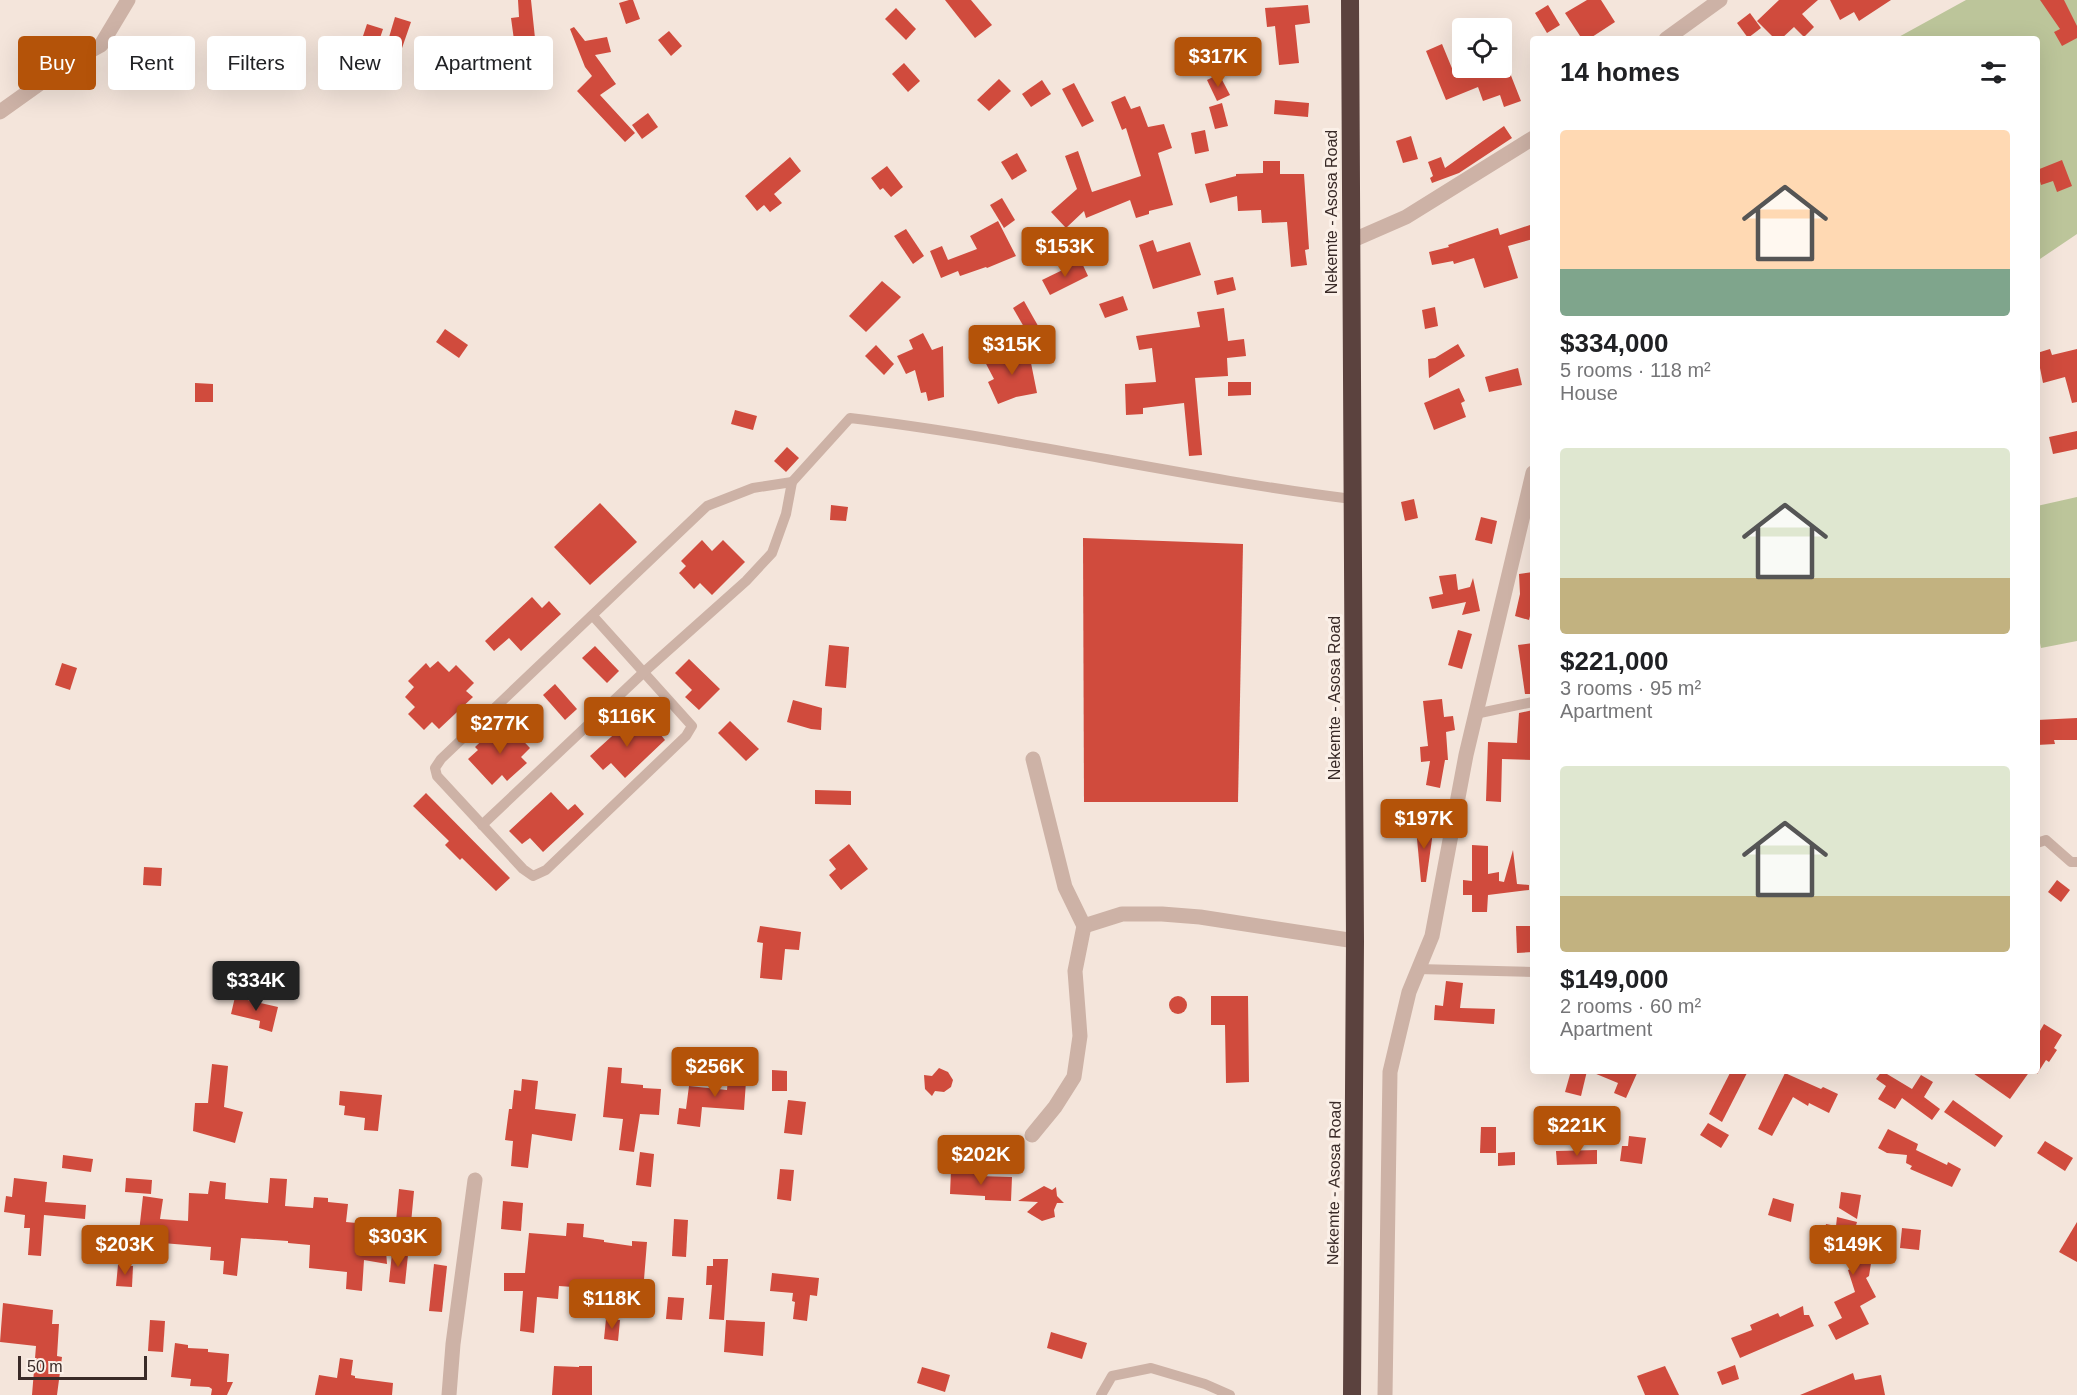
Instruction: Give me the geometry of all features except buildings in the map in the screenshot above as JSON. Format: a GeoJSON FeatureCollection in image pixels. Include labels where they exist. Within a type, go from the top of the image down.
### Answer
{"type":"FeatureCollection","features":[{"type":"Feature","properties":{"kind":"highway","name":"Nekemte - Asosa Road"},"geometry":{"type":"LineString","coordinates":[[1350,0],[1355,941],[1352,1395]]}},
{"type":"Feature","properties":{"kind":"street"},"geometry":{"type":"LineString","coordinates":[[0,112],[70,62],[101,45],[128,0]]}},
{"type":"Feature","properties":{"kind":"street"},"geometry":{"type":"LineString","coordinates":[[1670,36],[1720,0]]}},
{"type":"Feature","properties":{"kind":"street"},"geometry":{"type":"LineString","coordinates":[[1351,241],[1406,217],[1530,140]]}},
{"type":"Feature","properties":{"kind":"street"},"geometry":{"type":"LineString","coordinates":[[1385,1395],[1390,1072],[1407,1001],[1432,936],[1475,714],[1530,485]]}},
{"type":"Feature","properties":{"kind":"street"},"geometry":{"type":"LineString","coordinates":[[1032,1135],[1055,1107],[1074,1077],[1080,1036],[1075,971],[1084,926],[1065,887],[1033,759]]}},
{"type":"Feature","properties":{"kind":"street"},"geometry":{"type":"LineString","coordinates":[[1084,926],[1122,914],[1162,914],[1200,917],[1355,941]]}},
{"type":"Feature","properties":{"kind":"street"},"geometry":{"type":"LineString","coordinates":[[449,1395],[453,1344],[475,1180]]}},
{"type":"Feature","properties":{"kind":"lane"},"geometry":{"type":"LineString","coordinates":[[482,825],[644,672],[746,581],[772,553],[786,514],[792,482],[850,418],[973,436],[1285,491],[1352,499]]}},
{"type":"Feature","properties":{"kind":"lane"},"geometry":{"type":"LineString","coordinates":[[593,616],[692,726],[686,736],[546,870],[533,876],[523,869],[437,776],[435,768],[441,759],[707,506],[753,488],[792,482]]}},
{"type":"Feature","properties":{"kind":"lane"},"geometry":{"type":"LineString","coordinates":[[1475,714],[1530,703]]}},
{"type":"Feature","properties":{"kind":"lane"},"geometry":{"type":"LineString","coordinates":[[2040,842],[2046,840],[2071,862],[2077,862]]}},
{"type":"Feature","properties":{"kind":"lane"},"geometry":{"type":"LineString","coordinates":[[1418,969],[1530,972]]}},
{"type":"Feature","properties":{"kind":"lane"},"geometry":{"type":"LineString","coordinates":[[1101,1395],[1112,1376],[1151,1368],[1205,1384],[1230,1395]]}},
{"type":"Feature","properties":{"kind":"green space"},"geometry":{"type":"Polygon","coordinates":[[[1966,0],[2077,0],[2077,234],[2040,259],[2040,36],[1900,36],[1966,0]]]}},
{"type":"Feature","properties":{"kind":"green space"},"geometry":{"type":"Polygon","coordinates":[[[2077,497],[2077,641],[2041,648],[2040,643],[2040,505],[2077,497]]]}}]}
